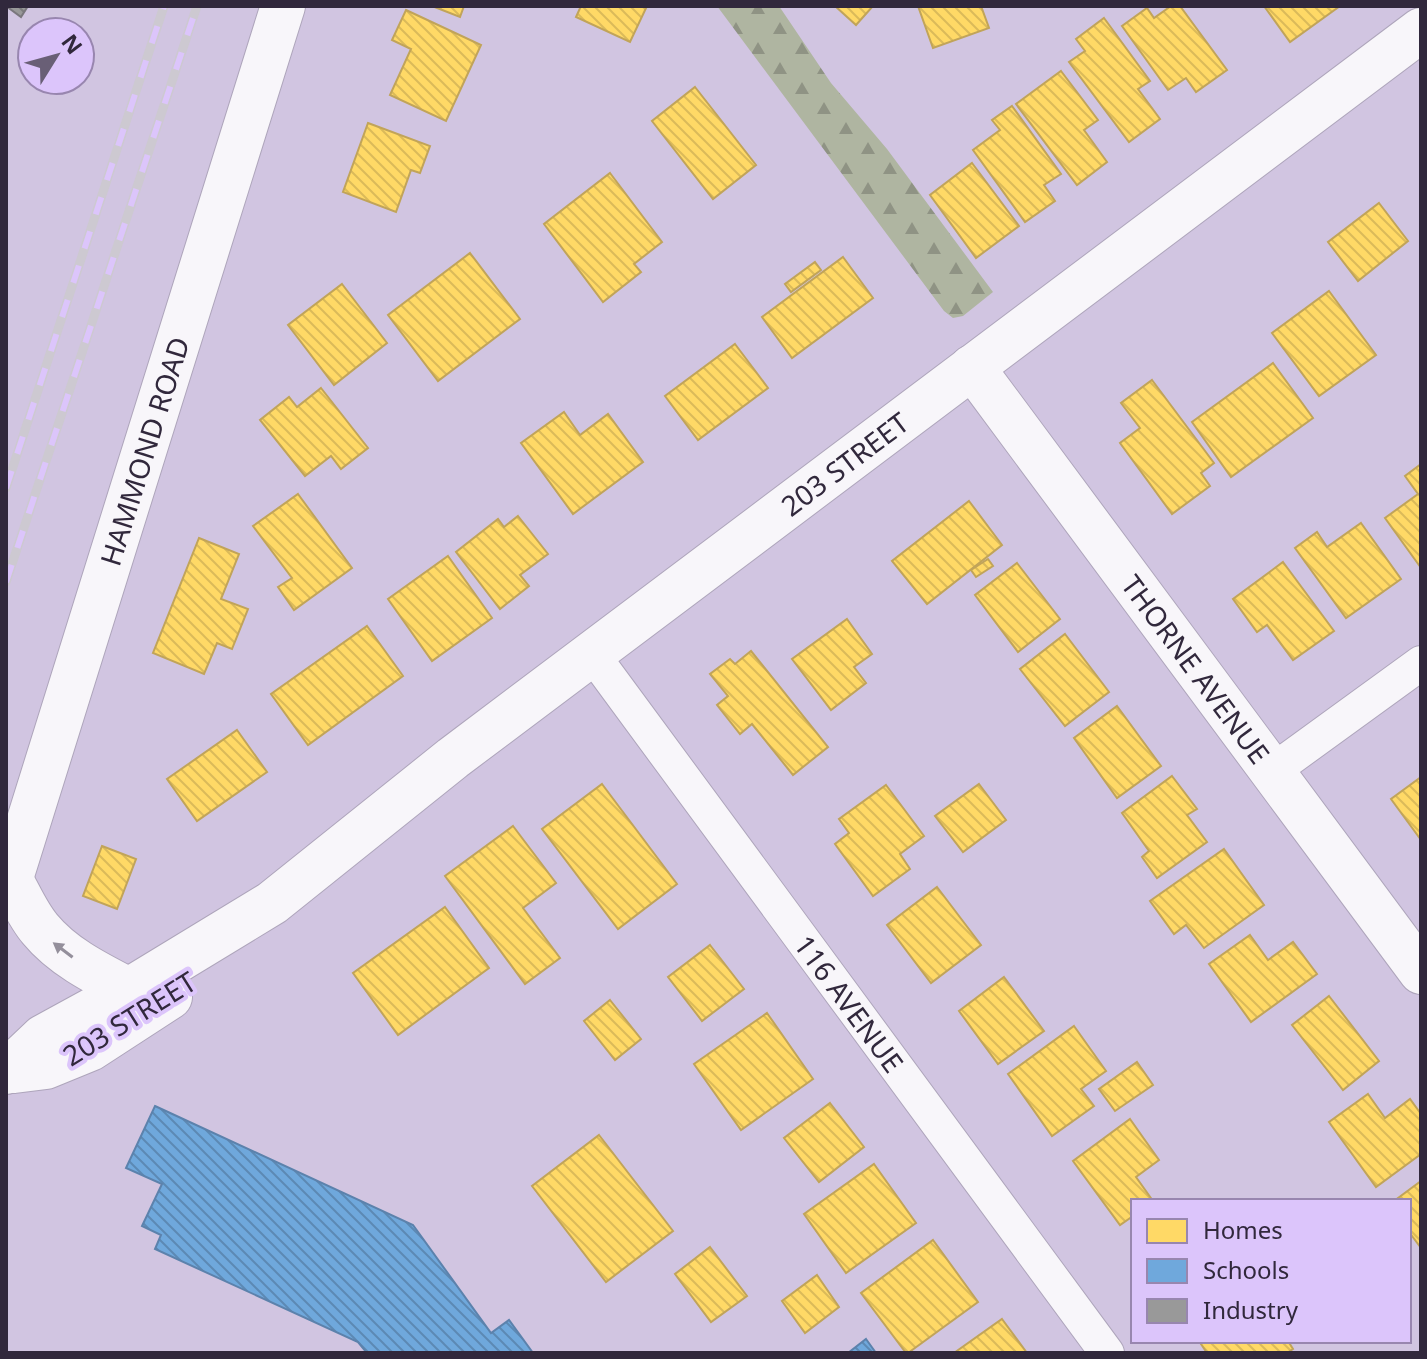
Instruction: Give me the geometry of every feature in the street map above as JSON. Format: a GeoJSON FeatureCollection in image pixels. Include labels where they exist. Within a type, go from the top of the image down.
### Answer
{"type":"FeatureCollection","features":[{"type":"Feature","properties":{"kind":"main road","name":"HAMMOND ROAD"},"geometry":{"type":"LineString","coordinates":[[8,887],[283,6]]}},
{"type":"Feature","properties":{"kind":"main road","name":"203 STREET"},"geometry":{"type":"LineString","coordinates":[[6,1072],[43,1037],[129,990],[272,903],[453,758],[1421,30]]}},
{"type":"Feature","properties":{"kind":"main road","name":"THORNE AVENUE"},"geometry":{"type":"LineString","coordinates":[[972,367],[1421,972]]}},
{"type":"Feature","properties":{"kind":"main road"},"geometry":{"type":"LineString","coordinates":[[8,887],[58,948],[129,990]]}},
{"type":"Feature","properties":{"kind":"main road","name":"203 STREET"},"geometry":{"type":"LineString","coordinates":[[6,1072],[46,1067],[90,1049],[157,1007],[216,962],[272,903]]}},
{"type":"Feature","properties":{"kind":"street","name":"116 AVENUE"},"geometry":{"type":"LineString","coordinates":[[592,654],[1107,1353]]}},
{"type":"Feature","properties":{"kind":"street"},"geometry":{"type":"LineString","coordinates":[[1271,772],[1421,663]]}},
{"type":"Feature","properties":{"kind":"green space"},"geometry":{"type":"Polygon","coordinates":[[[717,6],[779,6],[831,83],[887,149],[993,292],[963,316],[953,318],[944,311],[717,6]]]}},
{"type":"Feature","properties":{"kind":"building: Homes"},"geometry":{"type":"Polygon","coordinates":[[[432,6],[464,6],[460,17],[432,6]]]}},
{"type":"Feature","properties":{"kind":"building: Homes"},"geometry":{"type":"Polygon","coordinates":[[[581,6],[647,6],[630,42],[576,17],[581,6]]]}},
{"type":"Feature","properties":{"kind":"building: Homes"},"geometry":{"type":"Polygon","coordinates":[[[835,6],[873,6],[856,25],[835,6]]]}},
{"type":"Feature","properties":{"kind":"building: Homes"},"geometry":{"type":"Polygon","coordinates":[[[918,6],[981,6],[989,28],[933,48],[918,6]]]}},
{"type":"Feature","properties":{"kind":"building: Homes"},"geometry":{"type":"Polygon","coordinates":[[[1171,6],[1180,6],[1227,70],[1196,92],[1186,78],[1168,90],[1122,26],[1147,8],[1154,18],[1171,6]]]}},
{"type":"Feature","properties":{"kind":"building: Homes"},"geometry":{"type":"Polygon","coordinates":[[[1264,6],[1340,6],[1290,42],[1264,6]]]}},
{"type":"Feature","properties":{"kind":"building: Homes"},"geometry":{"type":"Polygon","coordinates":[[[406,10],[481,45],[446,121],[390,95],[411,49],[392,40],[406,10]]]}},
{"type":"Feature","properties":{"kind":"building: Homes"},"geometry":{"type":"Polygon","coordinates":[[[1104,18],[1150,81],[1138,89],[1160,119],[1129,142],[1069,62],[1085,51],[1076,39],[1104,18]]]}},
{"type":"Feature","properties":{"kind":"building: Homes"},"geometry":{"type":"Polygon","coordinates":[[[1061,71],[1098,120],[1084,130],[1107,162],[1077,185],[1016,104],[1061,71]]]}},
{"type":"Feature","properties":{"kind":"building: Homes"},"geometry":{"type":"Polygon","coordinates":[[[695,87],[756,165],[713,199],[652,121],[695,87]]]}},
{"type":"Feature","properties":{"kind":"building: Homes"},"geometry":{"type":"Polygon","coordinates":[[[1012,106],[1061,174],[1044,185],[1055,201],[1025,222],[973,150],[1000,130],[992,120],[1012,106]]]}},
{"type":"Feature","properties":{"kind":"building: Homes"},"geometry":{"type":"Polygon","coordinates":[[[368,123],[430,146],[420,173],[411,170],[396,212],[343,192],[368,123]]]}},
{"type":"Feature","properties":{"kind":"building: Homes"},"geometry":{"type":"Polygon","coordinates":[[[972,163],[1019,226],[976,258],[930,195],[972,163]]]}},
{"type":"Feature","properties":{"kind":"building: Homes"},"geometry":{"type":"Polygon","coordinates":[[[610,173],[662,242],[634,264],[641,272],[603,302],[544,224],[610,173]]]}},
{"type":"Feature","properties":{"kind":"building: Homes"},"geometry":{"type":"Polygon","coordinates":[[[1379,203],[1408,241],[1358,281],[1328,242],[1379,203]]]}},
{"type":"Feature","properties":{"kind":"building: Homes"},"geometry":{"type":"Polygon","coordinates":[[[470,253],[520,319],[438,381],[388,315],[470,253]]]}},
{"type":"Feature","properties":{"kind":"building: Homes"},"geometry":{"type":"Polygon","coordinates":[[[843,257],[873,298],[792,358],[762,317],[843,257]]]}},
{"type":"Feature","properties":{"kind":"building: Homes"},"geometry":{"type":"Polygon","coordinates":[[[815,262],[821,270],[791,292],[785,284],[815,262]]]}},
{"type":"Feature","properties":{"kind":"building: Homes"},"geometry":{"type":"Polygon","coordinates":[[[342,284],[387,343],[334,385],[288,325],[342,284]]]}},
{"type":"Feature","properties":{"kind":"building: Homes"},"geometry":{"type":"Polygon","coordinates":[[[1329,291],[1376,355],[1319,396],[1272,333],[1329,291]]]}},
{"type":"Feature","properties":{"kind":"building: Homes"},"geometry":{"type":"Polygon","coordinates":[[[735,344],[768,388],[698,440],[665,396],[735,344]]]}},
{"type":"Feature","properties":{"kind":"building: Homes"},"geometry":{"type":"Polygon","coordinates":[[[1273,363],[1313,418],[1231,477],[1192,422],[1273,363]]]}},
{"type":"Feature","properties":{"kind":"building: Homes"},"geometry":{"type":"Polygon","coordinates":[[[1152,380],[1214,463],[1201,473],[1210,486],[1172,514],[1120,443],[1140,428],[1121,403],[1152,380]]]}},
{"type":"Feature","properties":{"kind":"building: Homes"},"geometry":{"type":"Polygon","coordinates":[[[321,388],[368,448],[341,469],[331,456],[305,476],[260,420],[289,397],[297,407],[321,388]]]}},
{"type":"Feature","properties":{"kind":"building: Homes"},"geometry":{"type":"Polygon","coordinates":[[[564,412],[580,435],[608,414],[643,462],[573,514],[521,443],[564,412]]]}},
{"type":"Feature","properties":{"kind":"building: Homes"},"geometry":{"type":"Polygon","coordinates":[[[1421,464],[1421,568],[1385,518],[1418,494],[1405,476],[1421,464]]]}},
{"type":"Feature","properties":{"kind":"building: Homes"},"geometry":{"type":"Polygon","coordinates":[[[298,494],[352,568],[294,610],[278,587],[292,578],[253,526],[298,494]]]}},
{"type":"Feature","properties":{"kind":"building: Homes"},"geometry":{"type":"Polygon","coordinates":[[[969,501],[1002,545],[927,604],[892,561],[969,501]]]}},
{"type":"Feature","properties":{"kind":"building: Homes"},"geometry":{"type":"Polygon","coordinates":[[[518,516],[548,554],[520,575],[529,586],[500,609],[456,552],[498,519],[504,527],[518,516]]]}},
{"type":"Feature","properties":{"kind":"building: Homes"},"geometry":{"type":"Polygon","coordinates":[[[1361,523],[1401,579],[1346,618],[1295,548],[1317,532],[1327,547],[1361,523]]]}},
{"type":"Feature","properties":{"kind":"building: Homes"},"geometry":{"type":"Polygon","coordinates":[[[199,538],[239,554],[221,599],[248,609],[232,649],[217,643],[204,674],[153,653],[199,538]]]}},
{"type":"Feature","properties":{"kind":"building: Homes"},"geometry":{"type":"Polygon","coordinates":[[[448,556],[492,618],[432,661],[388,599],[448,556]]]}},
{"type":"Feature","properties":{"kind":"building: Homes"},"geometry":{"type":"Polygon","coordinates":[[[988,559],[993,566],[976,577],[971,570],[988,559]]]}},
{"type":"Feature","properties":{"kind":"building: Homes"},"geometry":{"type":"Polygon","coordinates":[[[1283,562],[1334,631],[1293,660],[1267,625],[1257,632],[1233,599],[1283,562]]]}},
{"type":"Feature","properties":{"kind":"building: Homes"},"geometry":{"type":"Polygon","coordinates":[[[1017,563],[1060,619],[1018,652],[975,595],[1017,563]]]}},
{"type":"Feature","properties":{"kind":"building: Homes"},"geometry":{"type":"Polygon","coordinates":[[[847,619],[872,654],[854,667],[866,683],[831,710],[792,659],[847,619]]]}},
{"type":"Feature","properties":{"kind":"building: Homes"},"geometry":{"type":"Polygon","coordinates":[[[367,626],[403,676],[308,745],[271,694],[367,626]]]}},
{"type":"Feature","properties":{"kind":"building: Homes"},"geometry":{"type":"Polygon","coordinates":[[[1065,634],[1109,692],[1065,726],[1020,669],[1065,634]]]}},
{"type":"Feature","properties":{"kind":"building: Homes"},"geometry":{"type":"Polygon","coordinates":[[[751,651],[828,747],[793,775],[752,724],[740,734],[717,705],[728,696],[710,674],[730,659],[735,664],[751,651]]]}},
{"type":"Feature","properties":{"kind":"building: Homes"},"geometry":{"type":"Polygon","coordinates":[[[1117,706],[1161,766],[1117,798],[1074,738],[1117,706]]]}},
{"type":"Feature","properties":{"kind":"building: Homes"},"geometry":{"type":"Polygon","coordinates":[[[237,730],[267,772],[197,821],[167,779],[237,730]]]}},
{"type":"Feature","properties":{"kind":"building: Homes"},"geometry":{"type":"Polygon","coordinates":[[[1172,776],[1197,809],[1187,815],[1207,842],[1157,878],[1142,857],[1149,851],[1122,813],[1172,776]]]}},
{"type":"Feature","properties":{"kind":"building: Homes"},"geometry":{"type":"Polygon","coordinates":[[[1421,777],[1421,840],[1391,799],[1421,777]]]}},
{"type":"Feature","properties":{"kind":"building: Homes"},"geometry":{"type":"Polygon","coordinates":[[[602,784],[677,884],[618,929],[542,829],[602,784]]]}},
{"type":"Feature","properties":{"kind":"building: Homes"},"geometry":{"type":"Polygon","coordinates":[[[979,784],[1006,820],[963,852],[935,816],[979,784]]]}},
{"type":"Feature","properties":{"kind":"building: Homes"},"geometry":{"type":"Polygon","coordinates":[[[886,785],[924,836],[900,854],[910,869],[873,896],[835,844],[849,833],[839,819],[886,785]]]}},
{"type":"Feature","properties":{"kind":"building: Homes"},"geometry":{"type":"Polygon","coordinates":[[[513,826],[556,883],[523,908],[560,958],[525,984],[445,876],[513,826]]]}},
{"type":"Feature","properties":{"kind":"building: Homes"},"geometry":{"type":"Polygon","coordinates":[[[102,846],[136,859],[117,909],[83,896],[102,846]]]}},
{"type":"Feature","properties":{"kind":"building: Homes"},"geometry":{"type":"Polygon","coordinates":[[[1224,849],[1264,905],[1204,948],[1186,925],[1174,934],[1150,901],[1224,849]]]}},
{"type":"Feature","properties":{"kind":"building: Homes"},"geometry":{"type":"Polygon","coordinates":[[[937,887],[981,945],[931,983],[887,925],[937,887]]]}},
{"type":"Feature","properties":{"kind":"building: Homes"},"geometry":{"type":"Polygon","coordinates":[[[445,907],[489,968],[398,1035],[353,973],[445,907]]]}},
{"type":"Feature","properties":{"kind":"building: Homes"},"geometry":{"type":"Polygon","coordinates":[[[1250,935],[1268,960],[1293,942],[1317,974],[1251,1022],[1209,964],[1250,935]]]}},
{"type":"Feature","properties":{"kind":"building: Homes"},"geometry":{"type":"Polygon","coordinates":[[[710,945],[744,989],[702,1021],[668,977],[710,945]]]}},
{"type":"Feature","properties":{"kind":"building: Homes"},"geometry":{"type":"Polygon","coordinates":[[[1004,977],[1044,1031],[998,1064],[959,1011],[1004,977]]]}},
{"type":"Feature","properties":{"kind":"building: Homes"},"geometry":{"type":"Polygon","coordinates":[[[1329,996],[1379,1061],[1343,1090],[1292,1025],[1329,996]]]}},
{"type":"Feature","properties":{"kind":"building: Homes"},"geometry":{"type":"Polygon","coordinates":[[[610,1000],[641,1039],[615,1060],[584,1021],[610,1000]]]}},
{"type":"Feature","properties":{"kind":"building: Homes"},"geometry":{"type":"Polygon","coordinates":[[[767,1013],[813,1079],[741,1130],[694,1064],[767,1013]]]}},
{"type":"Feature","properties":{"kind":"building: Homes"},"geometry":{"type":"Polygon","coordinates":[[[1074,1026],[1106,1071],[1081,1089],[1094,1106],[1052,1136],[1008,1074],[1074,1026]]]}},
{"type":"Feature","properties":{"kind":"building: Homes"},"geometry":{"type":"Polygon","coordinates":[[[1137,1062],[1153,1085],[1115,1111],[1099,1089],[1137,1062]]]}},
{"type":"Feature","properties":{"kind":"building: Homes"},"geometry":{"type":"Polygon","coordinates":[[[1368,1094],[1385,1118],[1410,1099],[1421,1114],[1421,1154],[1376,1187],[1329,1122],[1368,1094]]]}},
{"type":"Feature","properties":{"kind":"building: Homes"},"geometry":{"type":"Polygon","coordinates":[[[830,1103],[864,1147],[819,1182],[784,1138],[830,1103]]]}},
{"type":"Feature","properties":{"kind":"building: Homes"},"geometry":{"type":"Polygon","coordinates":[[[1130,1119],[1159,1160],[1136,1177],[1152,1199],[1131,1199],[1131,1217],[1120,1225],[1073,1161],[1130,1119]]]}},
{"type":"Feature","properties":{"kind":"building: Homes"},"geometry":{"type":"Polygon","coordinates":[[[599,1135],[673,1231],[606,1282],[532,1186],[599,1135]]]}},
{"type":"Feature","properties":{"kind":"building: Homes"},"geometry":{"type":"Polygon","coordinates":[[[874,1164],[916,1223],[846,1273],[804,1214],[874,1164]]]}},
{"type":"Feature","properties":{"kind":"building: Homes"},"geometry":{"type":"Polygon","coordinates":[[[1421,1181],[1421,1248],[1411,1235],[1411,1199],[1397,1199],[1421,1181]]]}},
{"type":"Feature","properties":{"kind":"building: Homes"},"geometry":{"type":"Polygon","coordinates":[[[933,1240],[978,1302],[906,1353],[861,1293],[933,1240]]]}},
{"type":"Feature","properties":{"kind":"building: Homes"},"geometry":{"type":"Polygon","coordinates":[[[710,1247],[747,1296],[711,1322],[675,1274],[710,1247]]]}},
{"type":"Feature","properties":{"kind":"building: Homes"},"geometry":{"type":"Polygon","coordinates":[[[817,1275],[839,1307],[805,1333],[782,1301],[817,1275]]]}},
{"type":"Feature","properties":{"kind":"building: Homes"},"geometry":{"type":"Polygon","coordinates":[[[1002,1319],[1027,1353],[954,1353],[1002,1319]]]}},
{"type":"Feature","properties":{"kind":"building: Homes"},"geometry":{"type":"Polygon","coordinates":[[[1200,1343],[1289,1343],[1293,1349],[1287,1353],[1207,1353],[1200,1343]]]}},
{"type":"Feature","properties":{"kind":"building: Schools"},"geometry":{"type":"Polygon","coordinates":[[[155,1106],[413,1225],[491,1333],[509,1320],[533,1353],[367,1353],[358,1342],[155,1249],[161,1235],[142,1226],[162,1184],[126,1168],[155,1106]]]}},
{"type":"Feature","properties":{"kind":"building: Schools"},"geometry":{"type":"Polygon","coordinates":[[[866,1339],[876,1353],[848,1353],[866,1339]]]}},
{"type":"Feature","properties":{"kind":"building: Industry"},"geometry":{"type":"Polygon","coordinates":[[[6,6],[28,6],[20,16],[6,6]]]}},
{"type":"Feature","properties":{"kind":"railway"},"geometry":{"type":"LineString","coordinates":[[6,488],[164,6]]}},
{"type":"Feature","properties":{"kind":"railway"},"geometry":{"type":"LineString","coordinates":[[6,582],[197,6]]}}]}
